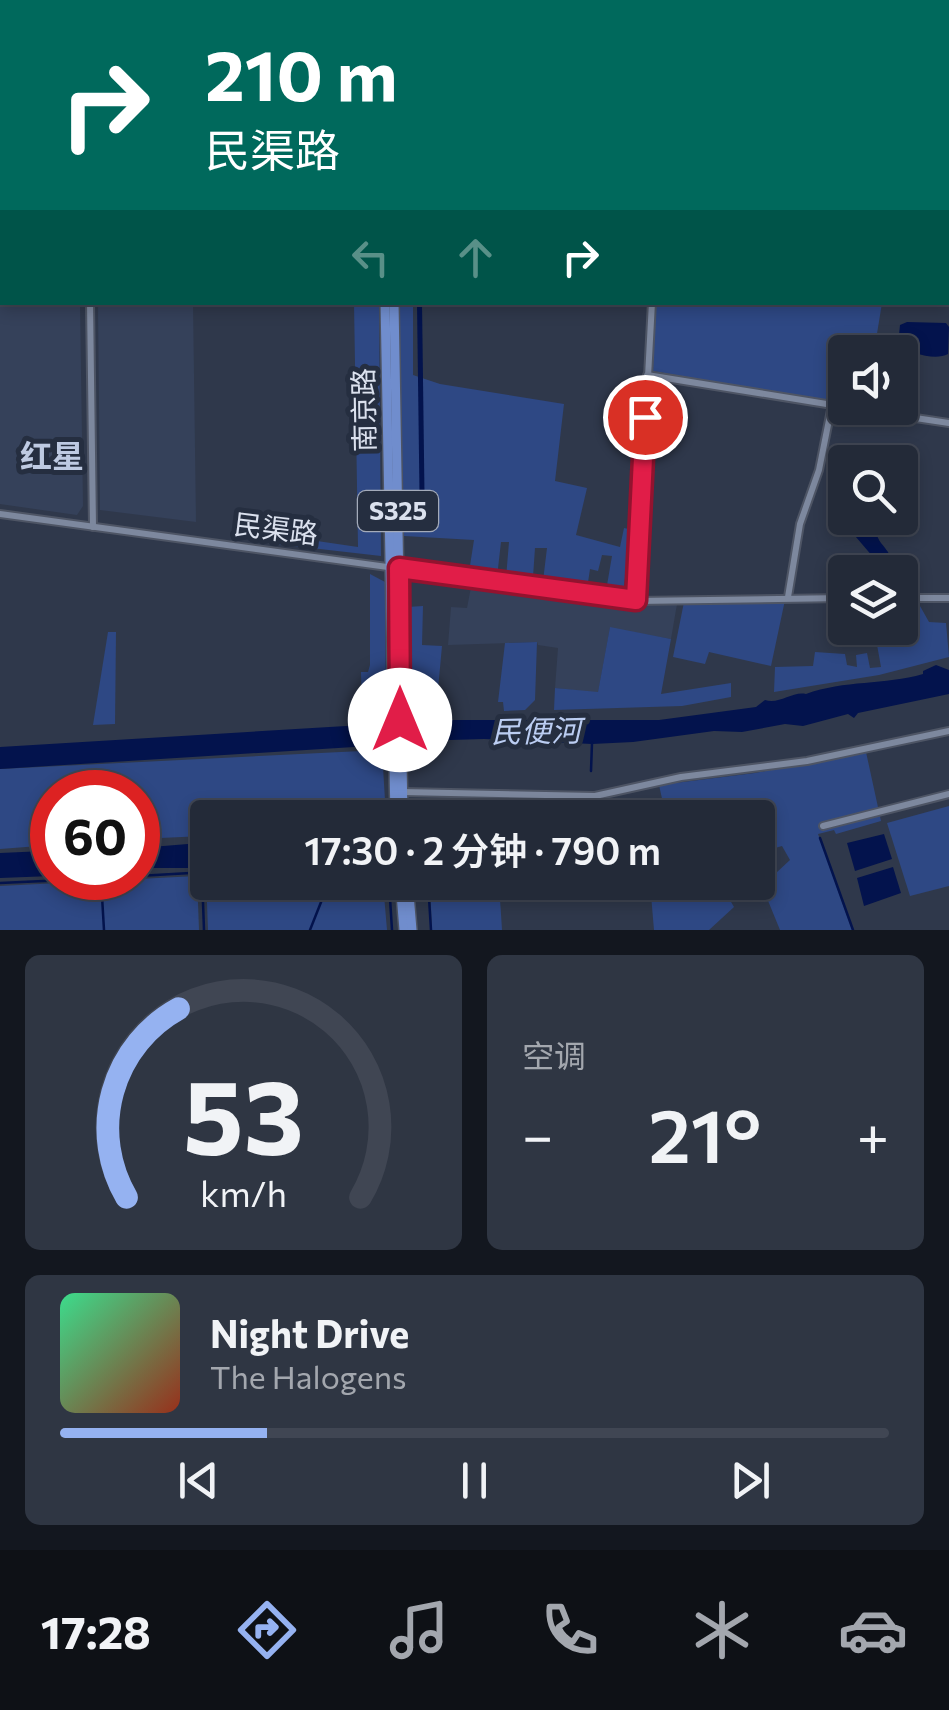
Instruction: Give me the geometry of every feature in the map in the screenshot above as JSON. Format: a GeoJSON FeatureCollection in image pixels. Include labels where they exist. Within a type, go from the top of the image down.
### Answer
{"type":"FeatureCollection","features":[{"type":"Feature","properties":{"kind":"main road","name":"南京路"},"geometry":{"type":"LineString","coordinates":[[385,305],[394,568]]}},
{"type":"Feature","properties":{"kind":"main road","name":"南京路"},"geometry":{"type":"LineString","coordinates":[[394,305],[396,800]]}},
{"type":"Feature","properties":{"kind":"main road","name":"南京路"},"geometry":{"type":"LineString","coordinates":[[397,749],[402,800]]}},
{"type":"Feature","properties":{"kind":"main road"},"geometry":{"type":"LineString","coordinates":[[403,900],[408,930]]}},
{"type":"Feature","properties":{"kind":"main road"},"geometry":{"type":"LineString","coordinates":[[408,900],[408,930]]}},
{"type":"Feature","properties":{"kind":"street"},"geometry":{"type":"LineString","coordinates":[[90,305],[93,527]]}},
{"type":"Feature","properties":{"kind":"street"},"geometry":{"type":"LineString","coordinates":[[636,600],[652,305]]}},
{"type":"Feature","properties":{"kind":"street"},"geometry":{"type":"LineString","coordinates":[[647,375],[828,404]]}},
{"type":"Feature","properties":{"kind":"street"},"geometry":{"type":"LineString","coordinates":[[918,418],[949,423]]}},
{"type":"Feature","properties":{"kind":"street"},"geometry":{"type":"LineString","coordinates":[[788,598],[800,524],[819,470],[828,425]]}},
{"type":"Feature","properties":{"kind":"street","name":"民渠路"},"geometry":{"type":"LineString","coordinates":[[0,514],[636,600],[828,598]]}},
{"type":"Feature","properties":{"kind":"street"},"geometry":{"type":"LineString","coordinates":[[918,598],[949,598]]}},
{"type":"Feature","properties":{"kind":"street"},"geometry":{"type":"LineString","coordinates":[[402,792],[595,796],[681,777],[807,761],[949,731]]}},
{"type":"Feature","properties":{"kind":"street"},"geometry":{"type":"LineString","coordinates":[[823,826],[949,794]]}},
{"type":"Feature","properties":{"kind":"shaded area"},"geometry":{"type":"Polygon","coordinates":[[[0,305],[80,305],[83,506],[77,515],[0,504],[0,305]]]}},
{"type":"Feature","properties":{"kind":"shaded area"},"geometry":{"type":"Polygon","coordinates":[[[98,305],[193,305],[196,522],[100,510],[98,305]]]}},
{"type":"Feature","properties":{"kind":"shaded area"},"geometry":{"type":"Polygon","coordinates":[[[354,305],[379,305],[381,556],[276,544],[274,540],[276,535],[358,547],[354,305]]]}},
{"type":"Feature","properties":{"kind":"shaded area"},"geometry":{"type":"Polygon","coordinates":[[[398,305],[413,305],[413,375],[440,384],[564,404],[555,481],[587,488],[576,535],[620,547],[624,528],[633,530],[633,555],[628,555],[624,586],[628,588],[606,591],[612,556],[602,555],[598,571],[590,569],[587,589],[543,581],[547,548],[535,548],[533,577],[538,578],[537,582],[506,578],[509,542],[501,542],[497,577],[469,572],[474,540],[404,536],[398,305]]]}},
{"type":"Feature","properties":{"kind":"shaded area"},"geometry":{"type":"Polygon","coordinates":[[[656,305],[882,305],[877,335],[828,335],[828,401],[653,371],[656,305]]]}},
{"type":"Feature","properties":{"kind":"shaded area"},"geometry":{"type":"Polygon","coordinates":[[[370,574],[385,582],[386,725],[352,726],[351,711],[362,710],[361,672],[368,672],[370,665],[370,574]]]}},
{"type":"Feature","properties":{"kind":"shaded area"},"geometry":{"type":"Polygon","coordinates":[[[472,582],[636,604],[677,604],[671,639],[610,628],[598,693],[555,688],[558,648],[537,642],[448,645],[451,607],[467,608],[472,582]]]}},
{"type":"Feature","properties":{"kind":"shaded area"},"geometry":{"type":"Polygon","coordinates":[[[785,600],[771,666],[709,652],[705,664],[673,657],[684,602],[785,600]]]}},
{"type":"Feature","properties":{"kind":"shaded area"},"geometry":{"type":"Polygon","coordinates":[[[423,606],[422,645],[442,646],[436,711],[411,711],[407,607],[423,606]]]}},
{"type":"Feature","properties":{"kind":"shaded area"},"geometry":{"type":"Polygon","coordinates":[[[918,606],[929,622],[946,623],[949,657],[879,675],[774,692],[775,667],[813,666],[815,652],[845,654],[847,665],[857,667],[856,655],[867,653],[870,668],[881,667],[877,645],[918,645],[918,606]]]}},
{"type":"Feature","properties":{"kind":"shaded area"},"geometry":{"type":"Polygon","coordinates":[[[610,627],[671,639],[661,694],[731,683],[731,697],[682,706],[554,710],[555,688],[598,692],[610,627]]]}},
{"type":"Feature","properties":{"kind":"shaded area"},"geometry":{"type":"Polygon","coordinates":[[[108,632],[116,632],[115,724],[93,725],[108,632]]]}},
{"type":"Feature","properties":{"kind":"shaded area"},"geometry":{"type":"Polygon","coordinates":[[[537,642],[535,700],[525,710],[504,711],[503,702],[498,702],[505,643],[537,642]]]}},
{"type":"Feature","properties":{"kind":"shaded area"},"geometry":{"type":"Polygon","coordinates":[[[382,750],[385,800],[190,800],[190,837],[160,838],[160,770],[30,770],[30,847],[0,849],[0,769],[382,750]]]}},
{"type":"Feature","properties":{"kind":"shaded area"},"geometry":{"type":"Polygon","coordinates":[[[866,752],[881,821],[836,834],[834,830],[818,834],[852,930],[780,930],[768,900],[775,900],[775,874],[790,860],[782,846],[775,848],[775,800],[662,800],[659,785],[755,773],[866,752]]]}},
{"type":"Feature","properties":{"kind":"shaded area"},"geometry":{"type":"Polygon","coordinates":[[[949,806],[949,886],[910,896],[887,823],[949,806]]]}},
{"type":"Feature","properties":{"kind":"shaded area"},"geometry":{"type":"Polygon","coordinates":[[[190,876],[190,900],[198,900],[199,930],[0,930],[0,886],[30,884],[30,900],[160,900],[160,878],[190,876]]]}},
{"type":"Feature","properties":{"kind":"shaded area"},"geometry":{"type":"Polygon","coordinates":[[[207,900],[384,900],[387,930],[208,930],[207,900]]]}},
{"type":"Feature","properties":{"kind":"shaded area"},"geometry":{"type":"Polygon","coordinates":[[[431,900],[500,900],[502,930],[432,930],[431,900]]]}},
{"type":"Feature","properties":{"kind":"shaded area"},"geometry":{"type":"Polygon","coordinates":[[[651,900],[730,900],[734,907],[709,930],[654,930],[651,900]]]}},
{"type":"Feature","properties":{"kind":"water"},"geometry":{"type":"Polygon","coordinates":[[[417,305],[422,305],[425,532],[420,532],[417,305]]]}},
{"type":"Feature","properties":{"kind":"water"},"geometry":{"type":"Polygon","coordinates":[[[946,323],[948,354],[936,357],[918,354],[918,335],[899,335],[900,325],[946,323]]]}},
{"type":"Feature","properties":{"kind":"water"},"geometry":{"type":"Polygon","coordinates":[[[854,535],[877,535],[890,555],[871,555],[854,535]]]}},
{"type":"Feature","properties":{"kind":"water","name":"民便河"},"geometry":{"type":"Polygon","coordinates":[[[936,665],[949,670],[949,694],[858,713],[854,718],[848,714],[803,726],[785,724],[633,742],[383,742],[0,769],[0,747],[346,726],[424,725],[443,720],[659,720],[756,707],[765,700],[909,677],[936,665]]]}},
{"type":"Feature","properties":{"kind":"water"},"geometry":{"type":"Polygon","coordinates":[[[884,834],[892,859],[855,871],[847,843],[884,834]]]}},
{"type":"Feature","properties":{"kind":"water"},"geometry":{"type":"Polygon","coordinates":[[[190,844],[190,868],[160,868],[160,846],[190,844]]]}},
{"type":"Feature","properties":{"kind":"water"},"geometry":{"type":"Polygon","coordinates":[[[30,852],[30,877],[0,878],[0,853],[30,852]]]}},
{"type":"Feature","properties":{"kind":"water"},"geometry":{"type":"Polygon","coordinates":[[[893,867],[901,893],[864,906],[857,878],[893,867]]]}},
{"type":"Feature","properties":{"kind":"waterway","name":"民便河"},"geometry":{"type":"LineString","coordinates":[[591,771],[592,743]]}},
{"type":"Feature","properties":{"kind":"waterway"},"geometry":{"type":"LineString","coordinates":[[820,838],[853,930]]}},
{"type":"Feature","properties":{"kind":"waterway"},"geometry":{"type":"LineString","coordinates":[[160,875],[190,873]]}},
{"type":"Feature","properties":{"kind":"waterway"},"geometry":{"type":"LineString","coordinates":[[0,883],[30,882]]}},
{"type":"Feature","properties":{"kind":"waterway"},"geometry":{"type":"LineString","coordinates":[[102,900],[104,930]]}},
{"type":"Feature","properties":{"kind":"waterway"},"geometry":{"type":"LineString","coordinates":[[203,900],[204,930]]}},
{"type":"Feature","properties":{"kind":"waterway"},"geometry":{"type":"LineString","coordinates":[[310,930],[322,900]]}},
{"type":"Feature","properties":{"kind":"waterway"},"geometry":{"type":"LineString","coordinates":[[390,900],[392,930]]}},
{"type":"Feature","properties":{"kind":"waterway"},"geometry":{"type":"LineString","coordinates":[[429,900],[431,930]]}},
{"type":"Feature","properties":{"kind":"district","name":"红星"},"geometry":{"type":"Point","coordinates":[52,457]}},
{"type":"Feature","properties":{"kind":"route"},"geometry":{"type":"LineString","coordinates":[[400,720],[399,568],[636,600],[645,417]]}}]}
